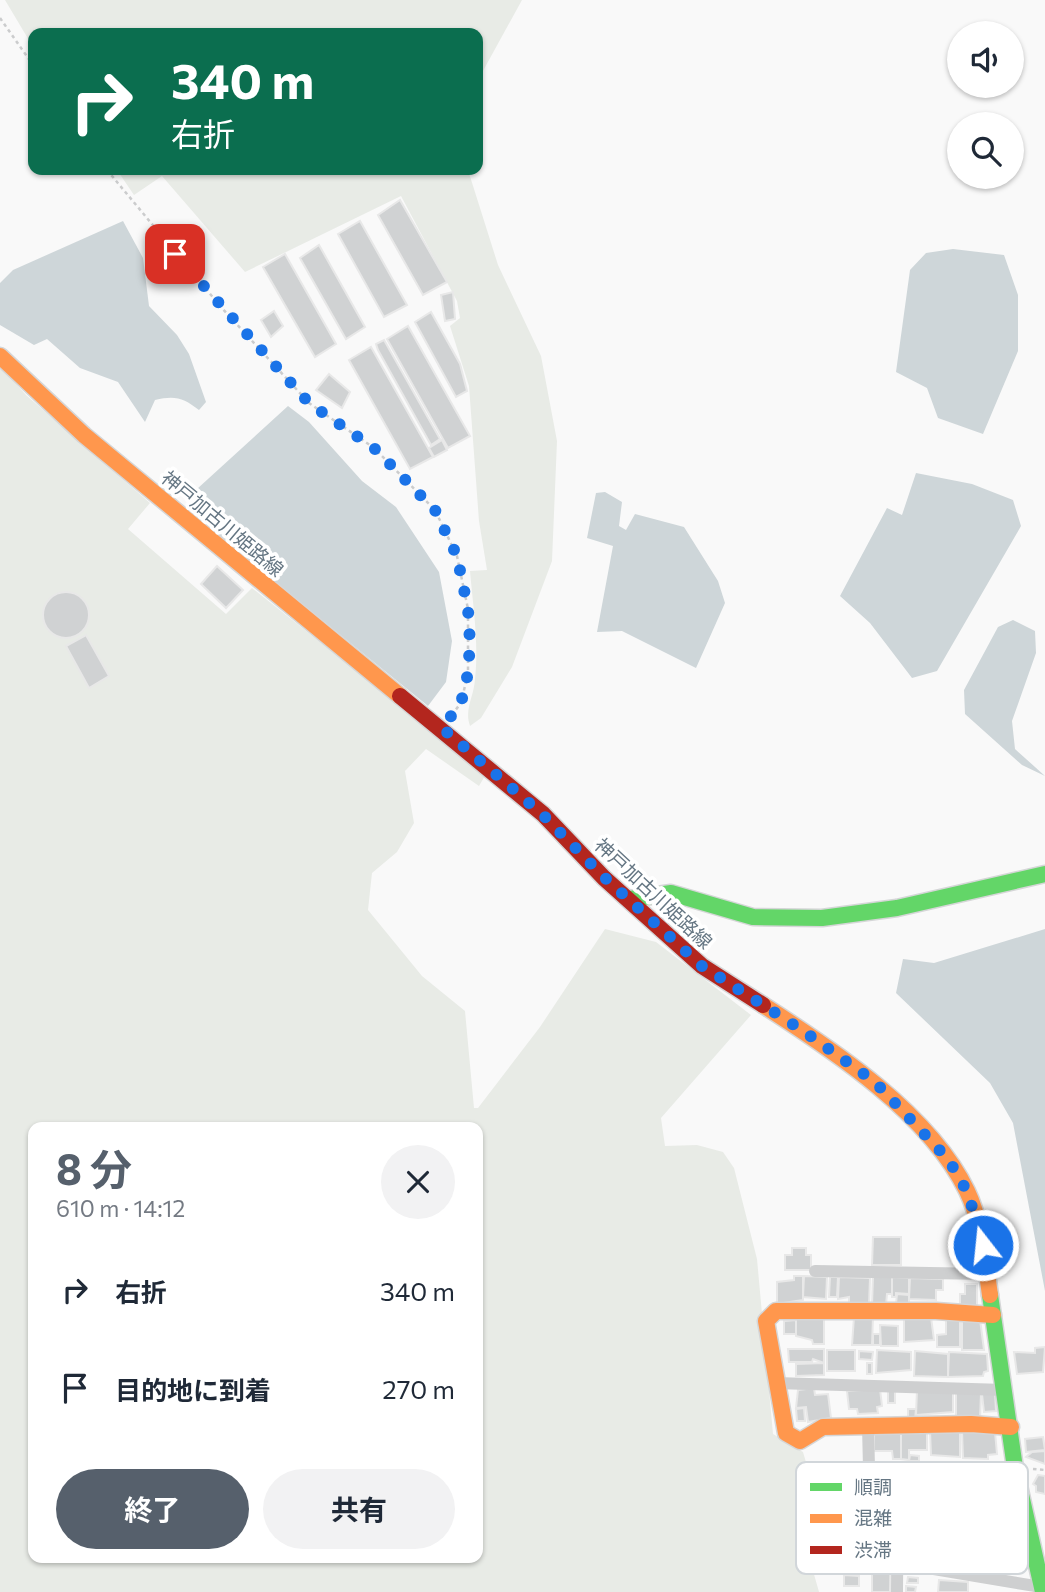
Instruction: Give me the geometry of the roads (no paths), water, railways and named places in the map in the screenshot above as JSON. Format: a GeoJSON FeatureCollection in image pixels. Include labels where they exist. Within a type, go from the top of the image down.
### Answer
{"type":"FeatureCollection","features":[{"type":"Feature","properties":{"kind":"main road","name":"神戸加古川姫路線"},"geometry":{"type":"LineString","coordinates":[[0,356],[84,435],[442,728],[542,814],[702,966],[802,1030],[875,1082],[918,1123],[948,1159],[968,1193],[983,1245],[1015,1462]]}},
{"type":"Feature","properties":{"kind":"main road"},"geometry":{"type":"LineString","coordinates":[[629,899],[671,893],[753,917],[822,918],[897,908],[1045,874]]}},
{"type":"Feature","properties":{"kind":"main road"},"geometry":{"type":"LineString","coordinates":[[993,1315],[936,1311],[776,1311],[766,1321],[786,1433],[800,1441],[823,1427],[971,1424],[1011,1427]]}},
{"type":"Feature","properties":{"kind":"main road","name":"神戸加古川姫路線"},"geometry":{"type":"LineString","coordinates":[[1028,1524],[1042,1590]]}},
{"type":"Feature","properties":{"kind":"street"},"geometry":{"type":"LineString","coordinates":[[815,1270],[987,1274]]}},
{"type":"Feature","properties":{"kind":"street"},"geometry":{"type":"LineString","coordinates":[[776,1383],[1004,1390]]}},
{"type":"Feature","properties":{"kind":"street"},"geometry":{"type":"LineString","coordinates":[[868,1426],[869,1462]]}},
{"type":"Feature","properties":{"kind":"street"},"geometry":{"type":"LineString","coordinates":[[897,1592],[898,1574]]}},
{"type":"Feature","properties":{"kind":"street"},"geometry":{"type":"LineString","coordinates":[[957,1574],[1042,1590]]}}]}
